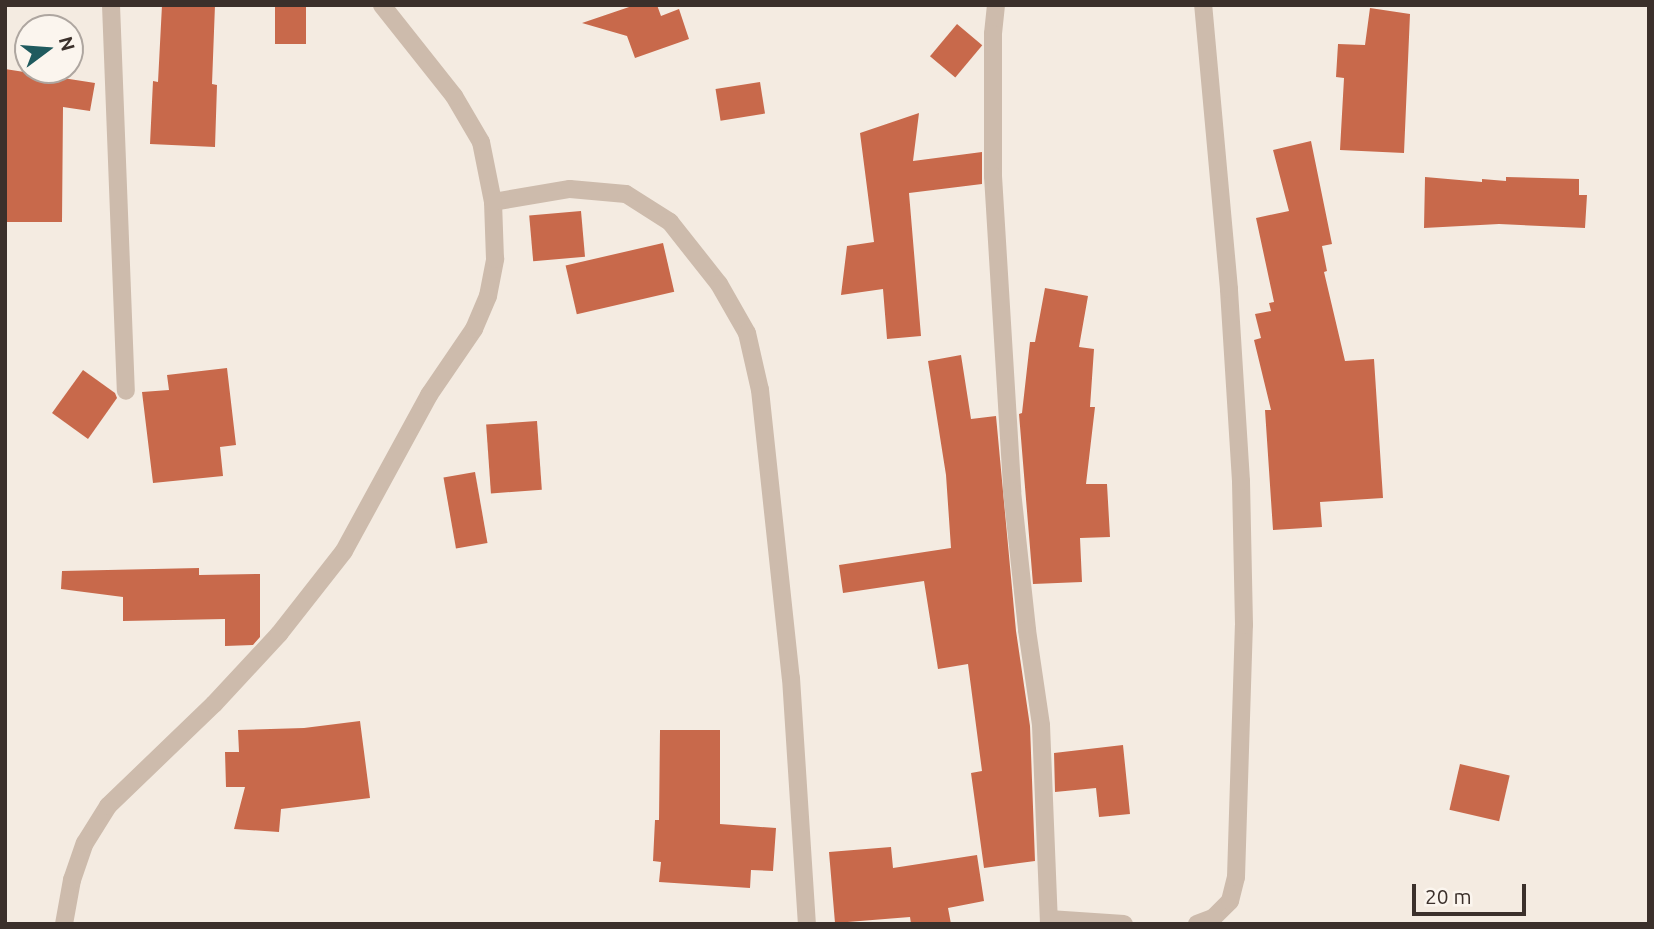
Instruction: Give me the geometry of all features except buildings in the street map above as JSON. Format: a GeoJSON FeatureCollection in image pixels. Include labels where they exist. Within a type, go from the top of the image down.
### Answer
{"type":"FeatureCollection","features":[{"type":"Feature","properties":{"kind":"street"},"geometry":{"type":"LineString","coordinates":[[111,5],[126,391]]}},
{"type":"Feature","properties":{"kind":"street"},"geometry":{"type":"LineString","coordinates":[[64,924],[72,880],[85,843],[108,806],[136,776],[214,704],[279,634],[344,551],[429,395],[474,329],[483,307],[495,259],[493,202],[481,142],[454,96],[382,5]]}},
{"type":"Feature","properties":{"kind":"street"},"geometry":{"type":"LineString","coordinates":[[996,5],[993,34],[993,176],[1012,491],[1027,630],[1041,725],[1049,921],[1124,924]]}},
{"type":"Feature","properties":{"kind":"street"},"geometry":{"type":"LineString","coordinates":[[1197,924],[1213,918],[1230,901],[1236,877],[1244,625],[1241,481],[1229,289],[1203,5]]}},
{"type":"Feature","properties":{"kind":"street"},"geometry":{"type":"LineString","coordinates":[[493,202],[570,189],[626,194],[670,222],[719,284],[747,332],[760,390],[791,678],[807,924]]}}]}
